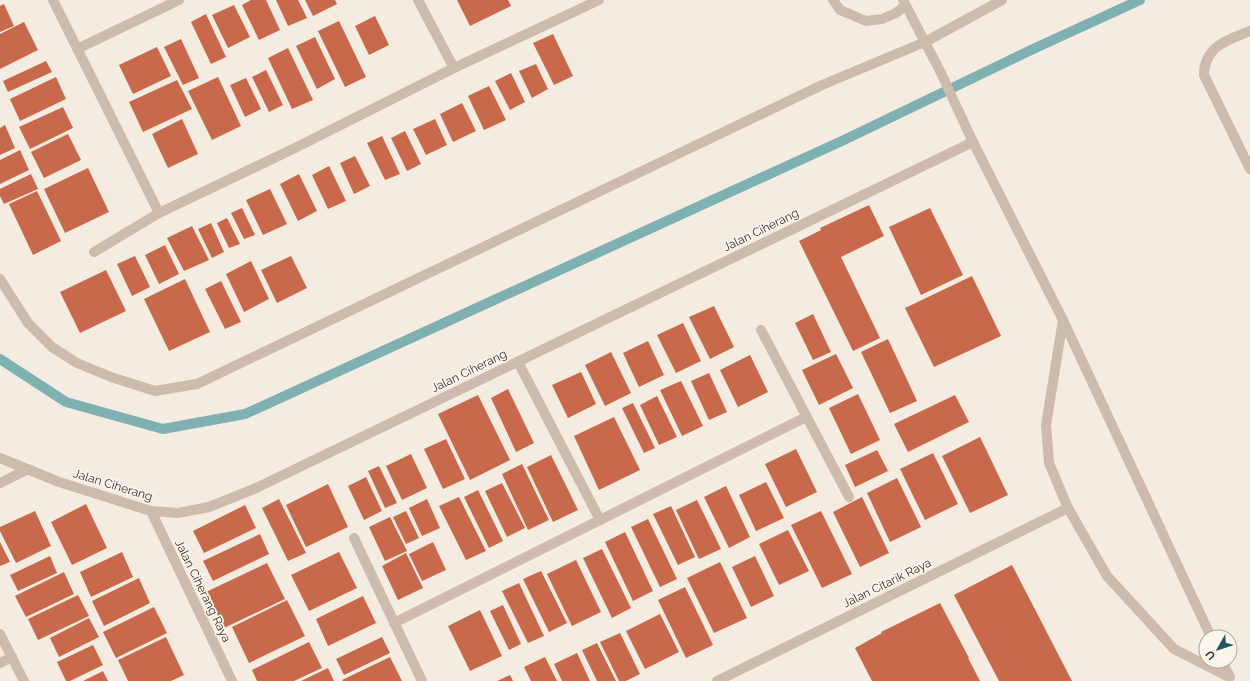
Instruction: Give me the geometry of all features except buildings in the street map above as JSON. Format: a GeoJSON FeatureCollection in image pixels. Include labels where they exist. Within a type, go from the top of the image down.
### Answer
{"type":"FeatureCollection","features":[{"type":"Feature","properties":{"kind":"street"},"geometry":{"type":"LineString","coordinates":[[53,0],[159,213]]}},
{"type":"Feature","properties":{"kind":"street"},"geometry":{"type":"LineString","coordinates":[[77,49],[179,0]]}},
{"type":"Feature","properties":{"kind":"street"},"geometry":{"type":"LineString","coordinates":[[418,0],[454,68]]}},
{"type":"Feature","properties":{"kind":"street"},"geometry":{"type":"LineString","coordinates":[[94,252],[159,213],[288,152],[454,68],[599,0]]}},
{"type":"Feature","properties":{"kind":"street"},"geometry":{"type":"LineString","coordinates":[[833,0],[840,10],[866,21],[882,19],[896,13],[904,3],[940,71],[1063,320],[1207,629]]}},
{"type":"Feature","properties":{"kind":"street"},"geometry":{"type":"LineString","coordinates":[[0,279],[28,323],[52,347],[77,363],[111,377],[155,391],[197,384],[822,85],[925,42],[1002,0]]}},
{"type":"Feature","properties":{"kind":"street"},"geometry":{"type":"LineString","coordinates":[[1250,31],[1220,44],[1210,55],[1204,65],[1204,75],[1250,169]]}},
{"type":"Feature","properties":{"kind":"street","name":"Jalan Ciherang"},"geometry":{"type":"LineString","coordinates":[[0,458],[59,482],[150,511],[178,513],[209,507],[254,489],[974,142]]}},
{"type":"Feature","properties":{"kind":"street"},"geometry":{"type":"LineString","coordinates":[[1063,320],[1046,425],[1049,463],[1068,508],[1107,576],[1174,649],[1231,679]]}},
{"type":"Feature","properties":{"kind":"street"},"geometry":{"type":"LineString","coordinates":[[760,330],[849,497]]}},
{"type":"Feature","properties":{"kind":"street"},"geometry":{"type":"LineString","coordinates":[[518,362],[600,520]]}},
{"type":"Feature","properties":{"kind":"street"},"geometry":{"type":"LineString","coordinates":[[394,623],[806,417]]}},
{"type":"Feature","properties":{"kind":"street"},"geometry":{"type":"LineString","coordinates":[[0,483],[28,469]]}},
{"type":"Feature","properties":{"kind":"street","name":"Jalan Citarik Raya"},"geometry":{"type":"LineString","coordinates":[[717,681],[1068,508]]}},
{"type":"Feature","properties":{"kind":"street","name":"Jalan Ciherang Raya"},"geometry":{"type":"LineString","coordinates":[[150,511],[232,681]]}},
{"type":"Feature","properties":{"kind":"street"},"geometry":{"type":"LineString","coordinates":[[354,538],[422,681]]}},
{"type":"Feature","properties":{"kind":"street"},"geometry":{"type":"LineString","coordinates":[[0,634],[24,681]]}},
{"type":"Feature","properties":{"kind":"street"},"geometry":{"type":"LineString","coordinates":[[0,663],[12,657]]}},
{"type":"Feature","properties":{"kind":"street"},"geometry":{"type":"LineString","coordinates":[[1226,669],[1231,679]]}},
{"type":"Feature","properties":{"kind":"waterway"},"geometry":{"type":"LineString","coordinates":[[0,359],[66,402],[163,429],[245,414],[844,140],[1031,50],[1140,0]]}}]}
